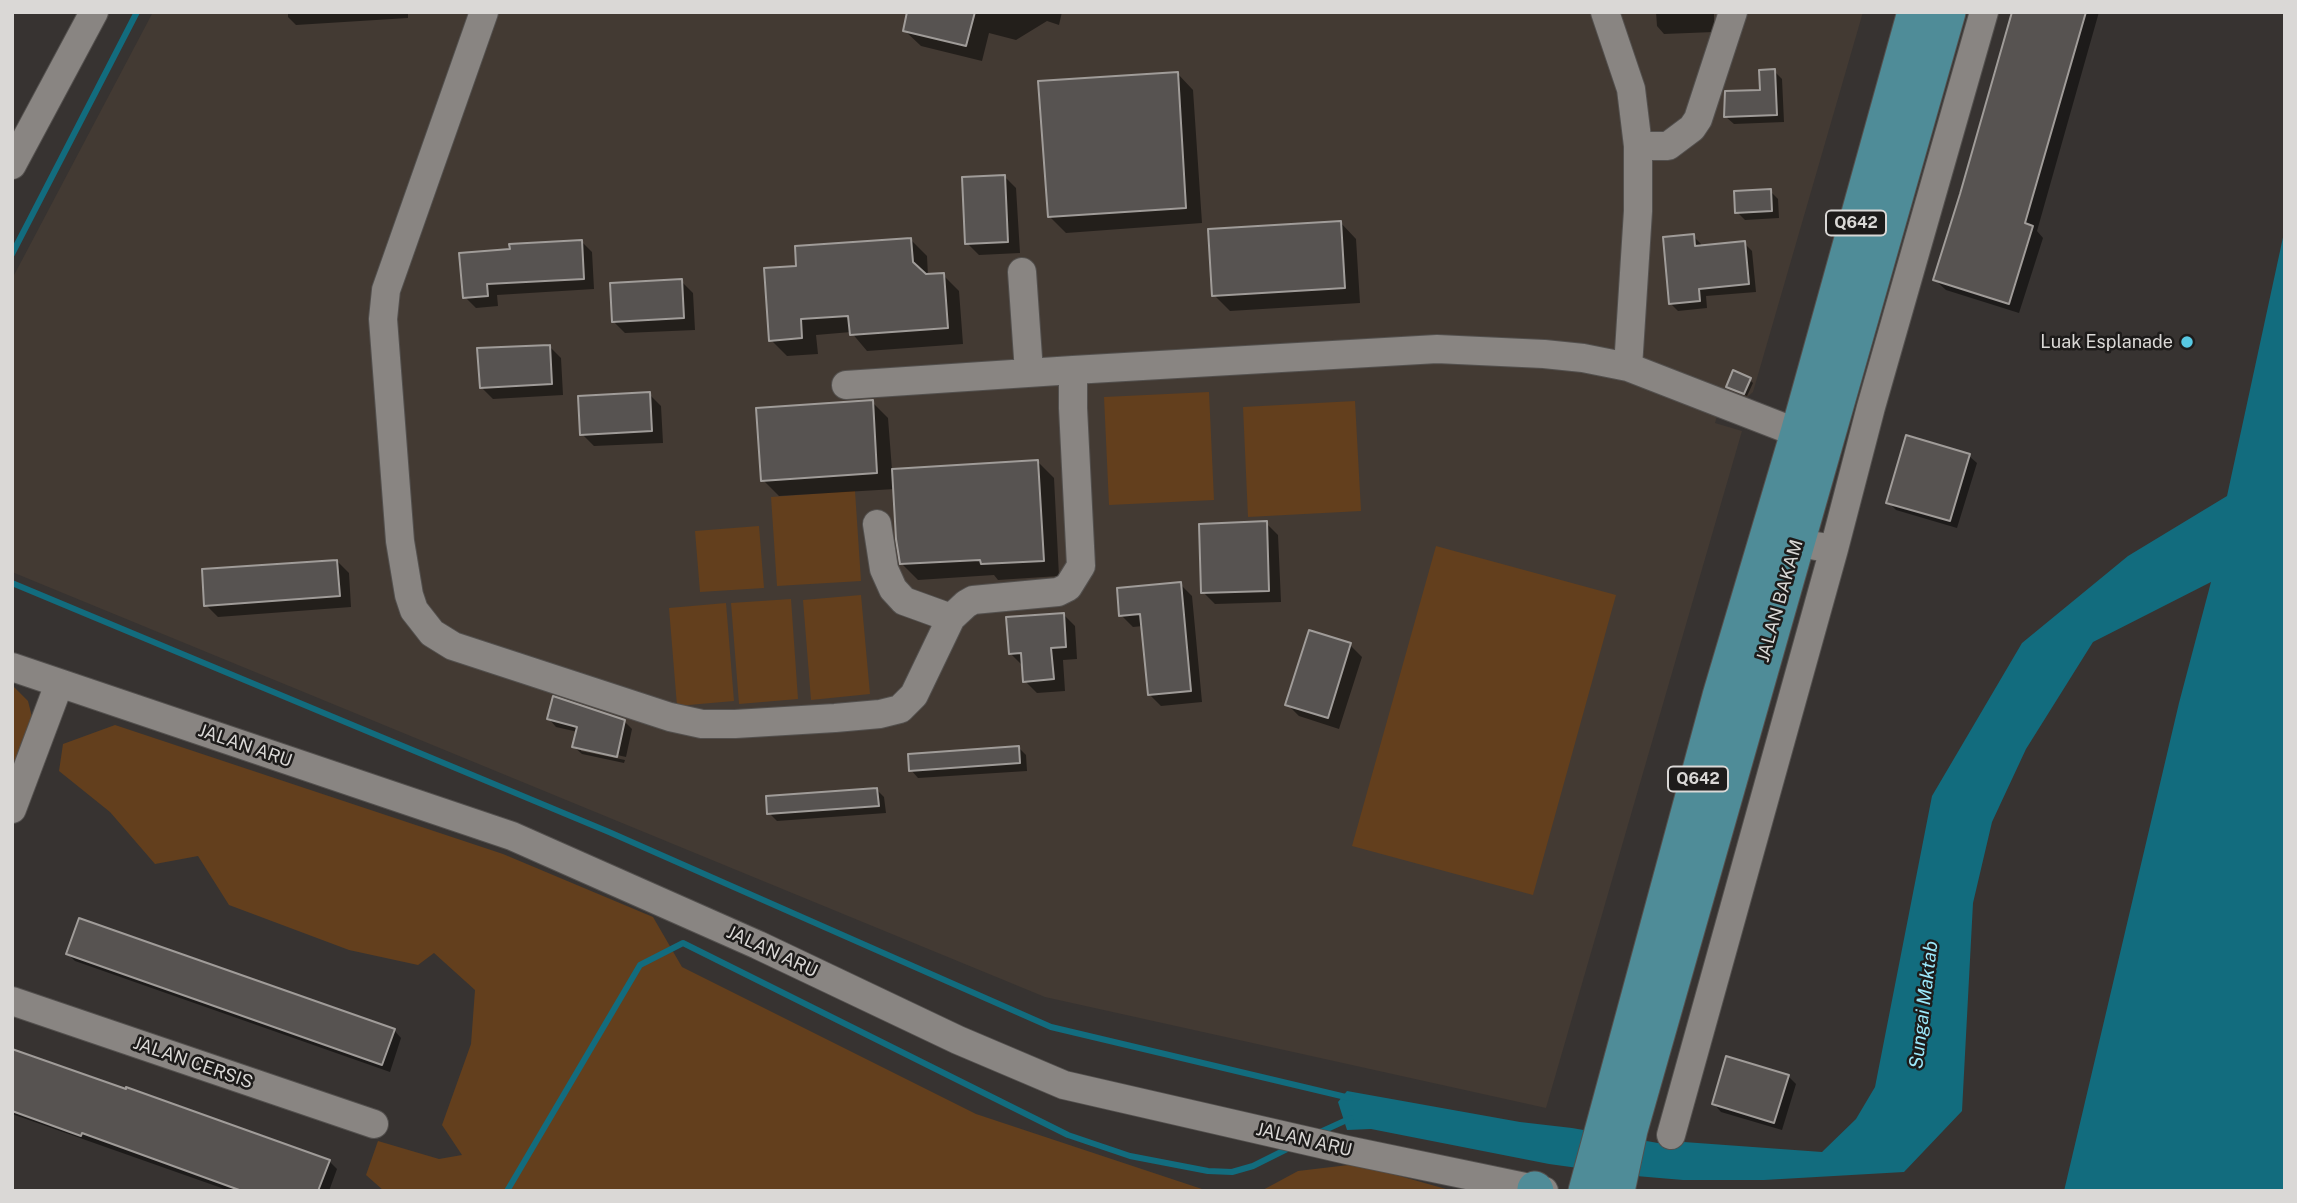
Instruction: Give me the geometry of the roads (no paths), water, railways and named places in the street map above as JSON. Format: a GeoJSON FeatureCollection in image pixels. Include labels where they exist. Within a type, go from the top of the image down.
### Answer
{"type":"FeatureCollection","features":[{"type":"Feature","properties":{"kind":"main road","name":"JALAN BAKAM"},"geometry":{"type":"LineString","coordinates":[[1601,1189],[1720,696],[1798,433],[1915,12]]}},
{"type":"Feature","properties":{"kind":"main road","name":"JALAN BAKAM"},"geometry":{"type":"LineString","coordinates":[[1616,1128],[1808,501],[1855,403],[1948,12]]}},
{"type":"Feature","properties":{"kind":"main road"},"geometry":{"type":"LineString","coordinates":[[1798,433],[1805,447],[1804,483],[1808,501]]}},
{"type":"Feature","properties":{"kind":"street"},"geometry":{"type":"LineString","coordinates":[[12,166],[93,12]]}},
{"type":"Feature","properties":{"kind":"street"},"geometry":{"type":"LineString","coordinates":[[484,12],[386,290],[383,318],[400,541],[409,595],[414,610],[432,633],[453,646],[670,717],[702,723],[735,724],[835,718],[880,714],[900,709],[914,695],[951,618],[973,600],[1058,592],[1068,587],[1081,566],[1073,370]]}},
{"type":"Feature","properties":{"kind":"street"},"geometry":{"type":"LineString","coordinates":[[1605,12],[1631,89],[1638,146],[1639,211],[1628,367]]}},
{"type":"Feature","properties":{"kind":"street"},"geometry":{"type":"LineString","coordinates":[[1638,146],[1668,146],[1692,128],[1698,119],[1733,12]]}},
{"type":"Feature","properties":{"kind":"street"},"geometry":{"type":"LineString","coordinates":[[1671,1136],[1834,549],[1855,403],[1984,12]]}},
{"type":"Feature","properties":{"kind":"street"},"geometry":{"type":"LineString","coordinates":[[1022,272],[1029,372]]}},
{"type":"Feature","properties":{"kind":"street"},"geometry":{"type":"LineString","coordinates":[[845,385],[1437,349],[1544,354],[1628,367],[1798,433]]}},
{"type":"Feature","properties":{"kind":"street"},"geometry":{"type":"LineString","coordinates":[[877,524],[884,569],[893,589],[904,601],[951,618]]}},
{"type":"Feature","properties":{"kind":"street"},"geometry":{"type":"LineString","coordinates":[[1797,542],[1834,549]]}},
{"type":"Feature","properties":{"kind":"street","name":"JALAN ARU"},"geometry":{"type":"LineString","coordinates":[[12,667],[512,836],[758,945],[958,1040],[1064,1085],[1347,1150],[1538,1190]]}},
{"type":"Feature","properties":{"kind":"street"},"geometry":{"type":"LineString","coordinates":[[12,809],[59,684]]}},
{"type":"Feature","properties":{"kind":"street","name":"JALAN CERSIS"},"geometry":{"type":"LineString","coordinates":[[12,1001],[374,1124]]}},
{"type":"Feature","properties":{"kind":"water","name":"Sungai Maktab"},"geometry":{"type":"Polygon","coordinates":[[[2285,228],[2285,1191],[2064,1191],[2179,703],[2211,582],[2093,642],[2026,749],[1992,822],[1973,903],[1962,1111],[1904,1172],[1764,1180],[1683,1180],[1549,1164],[1371,1129],[1347,1130],[1338,1102],[1347,1091],[1658,1143],[1684,1142],[1822,1152],[1856,1119],[1875,1087],[1932,796],[2022,643],[2128,556],[2227,496],[2285,228]]]}},
{"type":"Feature","properties":{"kind":"waterway"},"geometry":{"type":"LineString","coordinates":[[12,254],[137,12]]}},
{"type":"Feature","properties":{"kind":"waterway"},"geometry":{"type":"LineString","coordinates":[[12,583],[609,832],[1051,1027],[1350,1098]]}},
{"type":"Feature","properties":{"kind":"waterway"},"geometry":{"type":"LineString","coordinates":[[507,1191],[640,965],[683,943],[1068,1135],[1130,1156],[1208,1171],[1232,1172],[1253,1166],[1291,1147]]}},
{"type":"Feature","properties":{"kind":"waterway"},"geometry":{"type":"LineString","coordinates":[[1316,1134],[1351,1118]]}},
{"type":"Feature","properties":{"kind":"place","name":"Luak Esplanade"},"geometry":{"type":"Point","coordinates":[2187,342]}}]}
